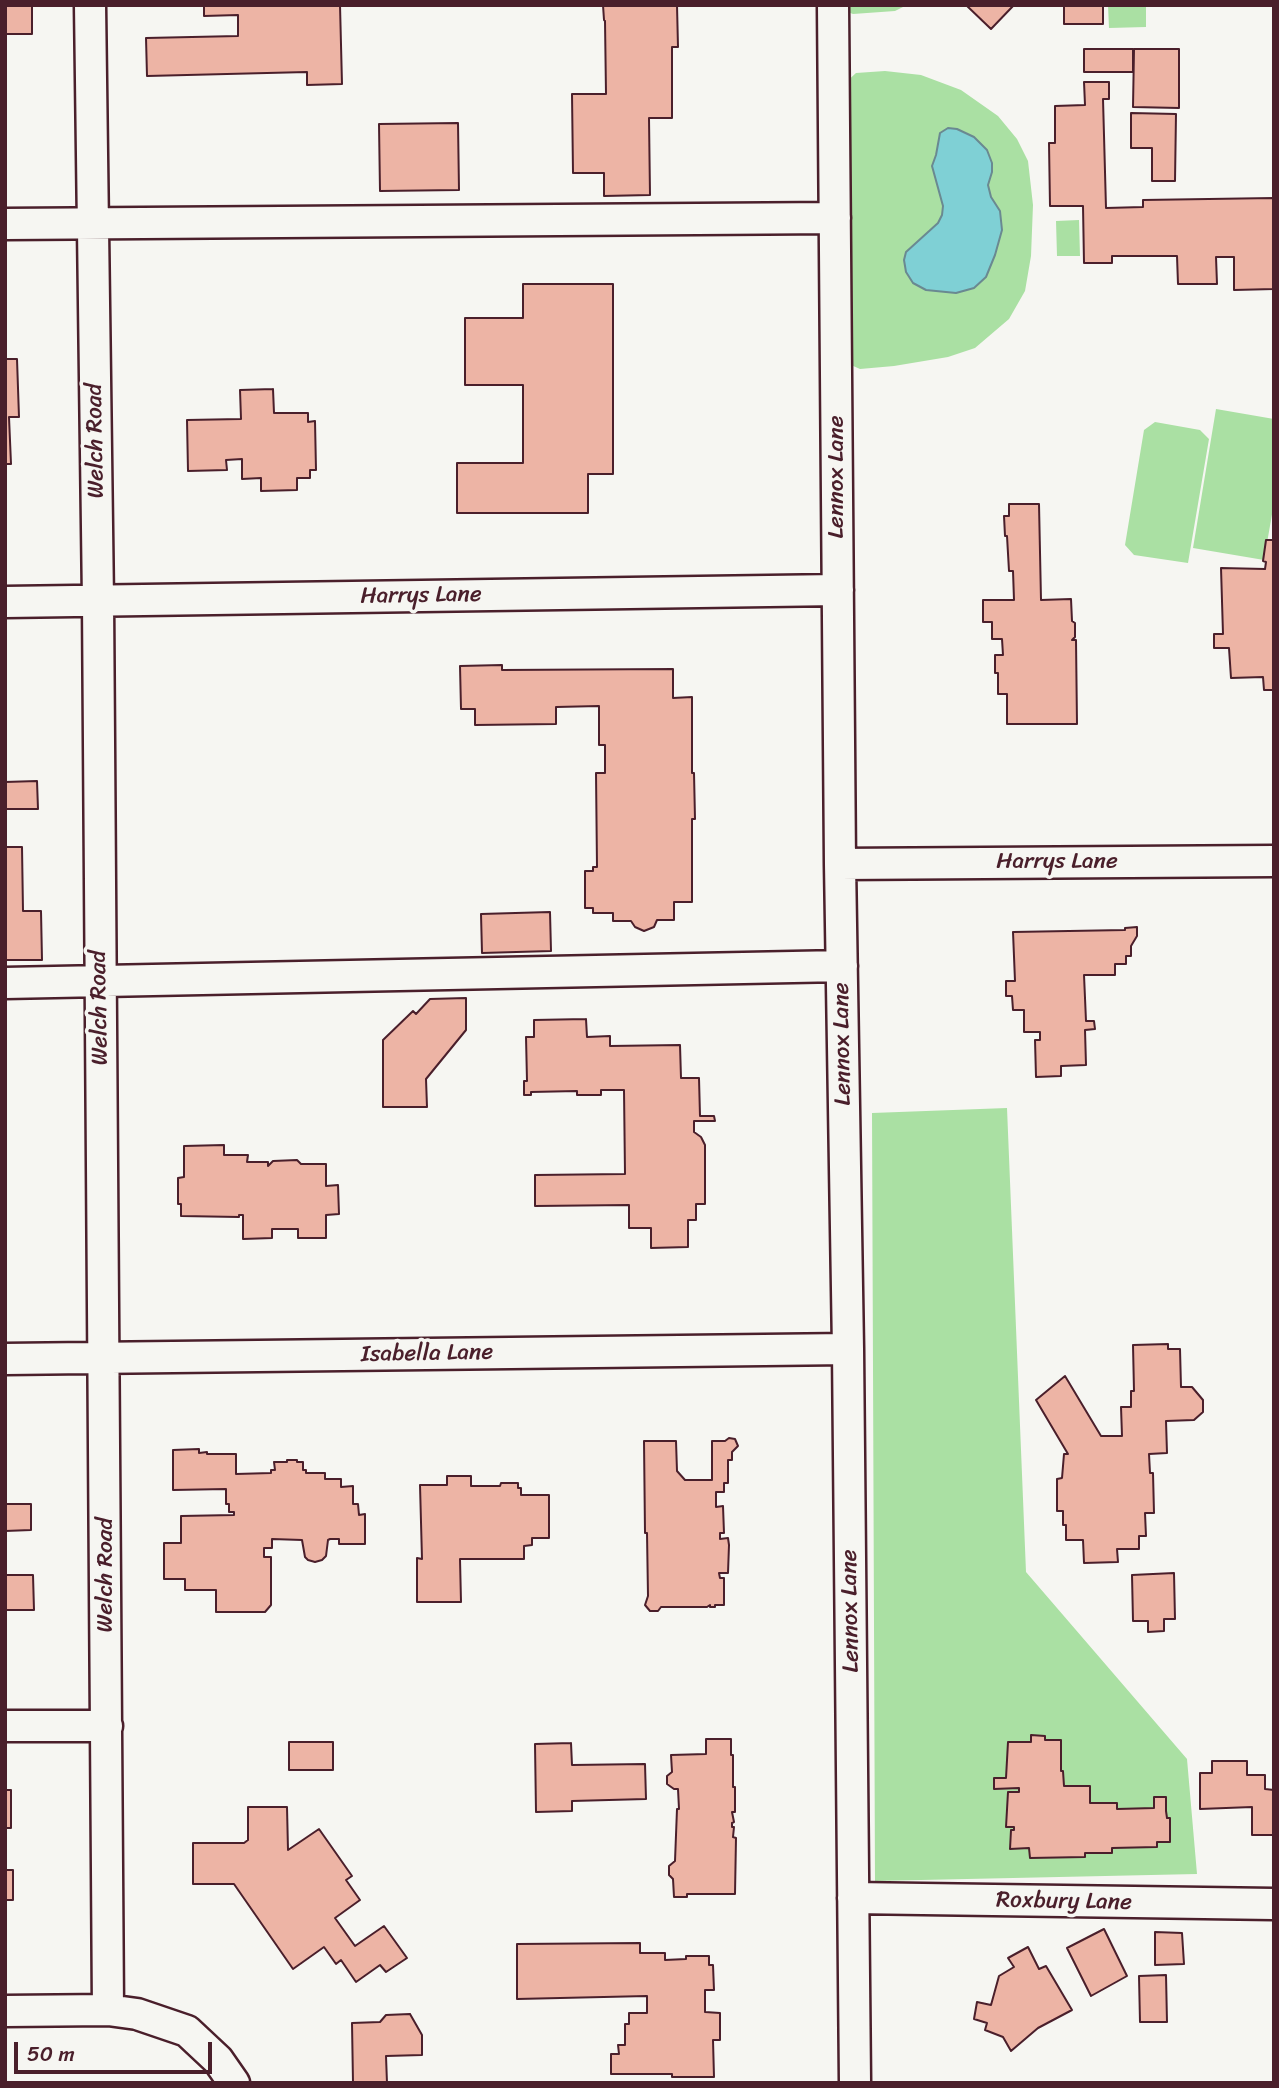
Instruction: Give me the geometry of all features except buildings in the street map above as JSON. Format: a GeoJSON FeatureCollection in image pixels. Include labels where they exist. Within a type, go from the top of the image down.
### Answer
{"type":"FeatureCollection","features":[{"type":"Feature","properties":{"kind":"street","name":"Welch Road"},"geometry":{"type":"LineString","coordinates":[[90,5],[98,601],[108,2010]]}},
{"type":"Feature","properties":{"kind":"street","name":"Lennox Lane"},"geometry":{"type":"LineString","coordinates":[[834,5],[840,864],[855,2083]]}},
{"type":"Feature","properties":{"kind":"street"},"geometry":{"type":"LineString","coordinates":[[5,224],[835,218]]}},
{"type":"Feature","properties":{"kind":"street","name":"Harrys Lane"},"geometry":{"type":"LineString","coordinates":[[5,602],[838,590]]}},
{"type":"Feature","properties":{"kind":"street","name":"Harrys Lane"},"geometry":{"type":"LineString","coordinates":[[840,864],[1274,860]]}},
{"type":"Feature","properties":{"kind":"street"},"geometry":{"type":"LineString","coordinates":[[5,983],[842,966]]}},
{"type":"Feature","properties":{"kind":"street","name":"Isabella Lane"},"geometry":{"type":"LineString","coordinates":[[5,1359],[848,1349]]}},
{"type":"Feature","properties":{"kind":"street"},"geometry":{"type":"LineString","coordinates":[[5,1726],[107,1726]]}},
{"type":"Feature","properties":{"kind":"street","name":"Roxbury Lane"},"geometry":{"type":"LineString","coordinates":[[853,1898],[1274,1904]]}},
{"type":"Feature","properties":{"kind":"street"},"geometry":{"type":"LineString","coordinates":[[5,2011],[108,2010],[136,2014],[187,2031],[218,2060],[234,2083]]}},
{"type":"Feature","properties":{"kind":"green space"},"geometry":{"type":"Polygon","coordinates":[[[842,5],[907,5],[895,11],[853,14],[842,10],[842,5]]]}},
{"type":"Feature","properties":{"kind":"green space"},"geometry":{"type":"Polygon","coordinates":[[[1108,5],[1146,5],[1146,27],[1109,28],[1108,5]]]}},
{"type":"Feature","properties":{"kind":"green space"},"geometry":{"type":"Polygon","coordinates":[[[885,71],[921,75],[961,90],[998,116],[1017,139],[1028,161],[1033,205],[1031,256],[1025,291],[1009,319],[975,348],[948,357],[860,369],[851,365],[842,292],[842,86],[856,73],[885,71]]]}},
{"type":"Feature","properties":{"kind":"green space"},"geometry":{"type":"Polygon","coordinates":[[[1079,220],[1080,256],[1057,256],[1056,221],[1079,220]]]}},
{"type":"Feature","properties":{"kind":"green space"},"geometry":{"type":"Polygon","coordinates":[[[1216,409],[1274,419],[1274,503],[1264,560],[1193,548],[1216,409]]]}},
{"type":"Feature","properties":{"kind":"green space"},"geometry":{"type":"Polygon","coordinates":[[[1155,422],[1200,430],[1209,439],[1188,563],[1134,555],[1125,545],[1144,430],[1155,422]]]}},
{"type":"Feature","properties":{"kind":"green space"},"geometry":{"type":"Polygon","coordinates":[[[1007,1108],[1026,1572],[1187,1759],[1197,1874],[875,1881],[872,1113],[1007,1108]]]}},
{"type":"Feature","properties":{"kind":"water"},"geometry":{"type":"Polygon","coordinates":[[[948,128],[974,137],[987,150],[992,163],[988,185],[991,197],[1000,211],[1002,230],[986,277],[974,288],[956,293],[926,290],[913,283],[906,272],[904,260],[906,252],[938,223],[942,215],[943,206],[932,166],[940,133],[948,128]]]}}]}
